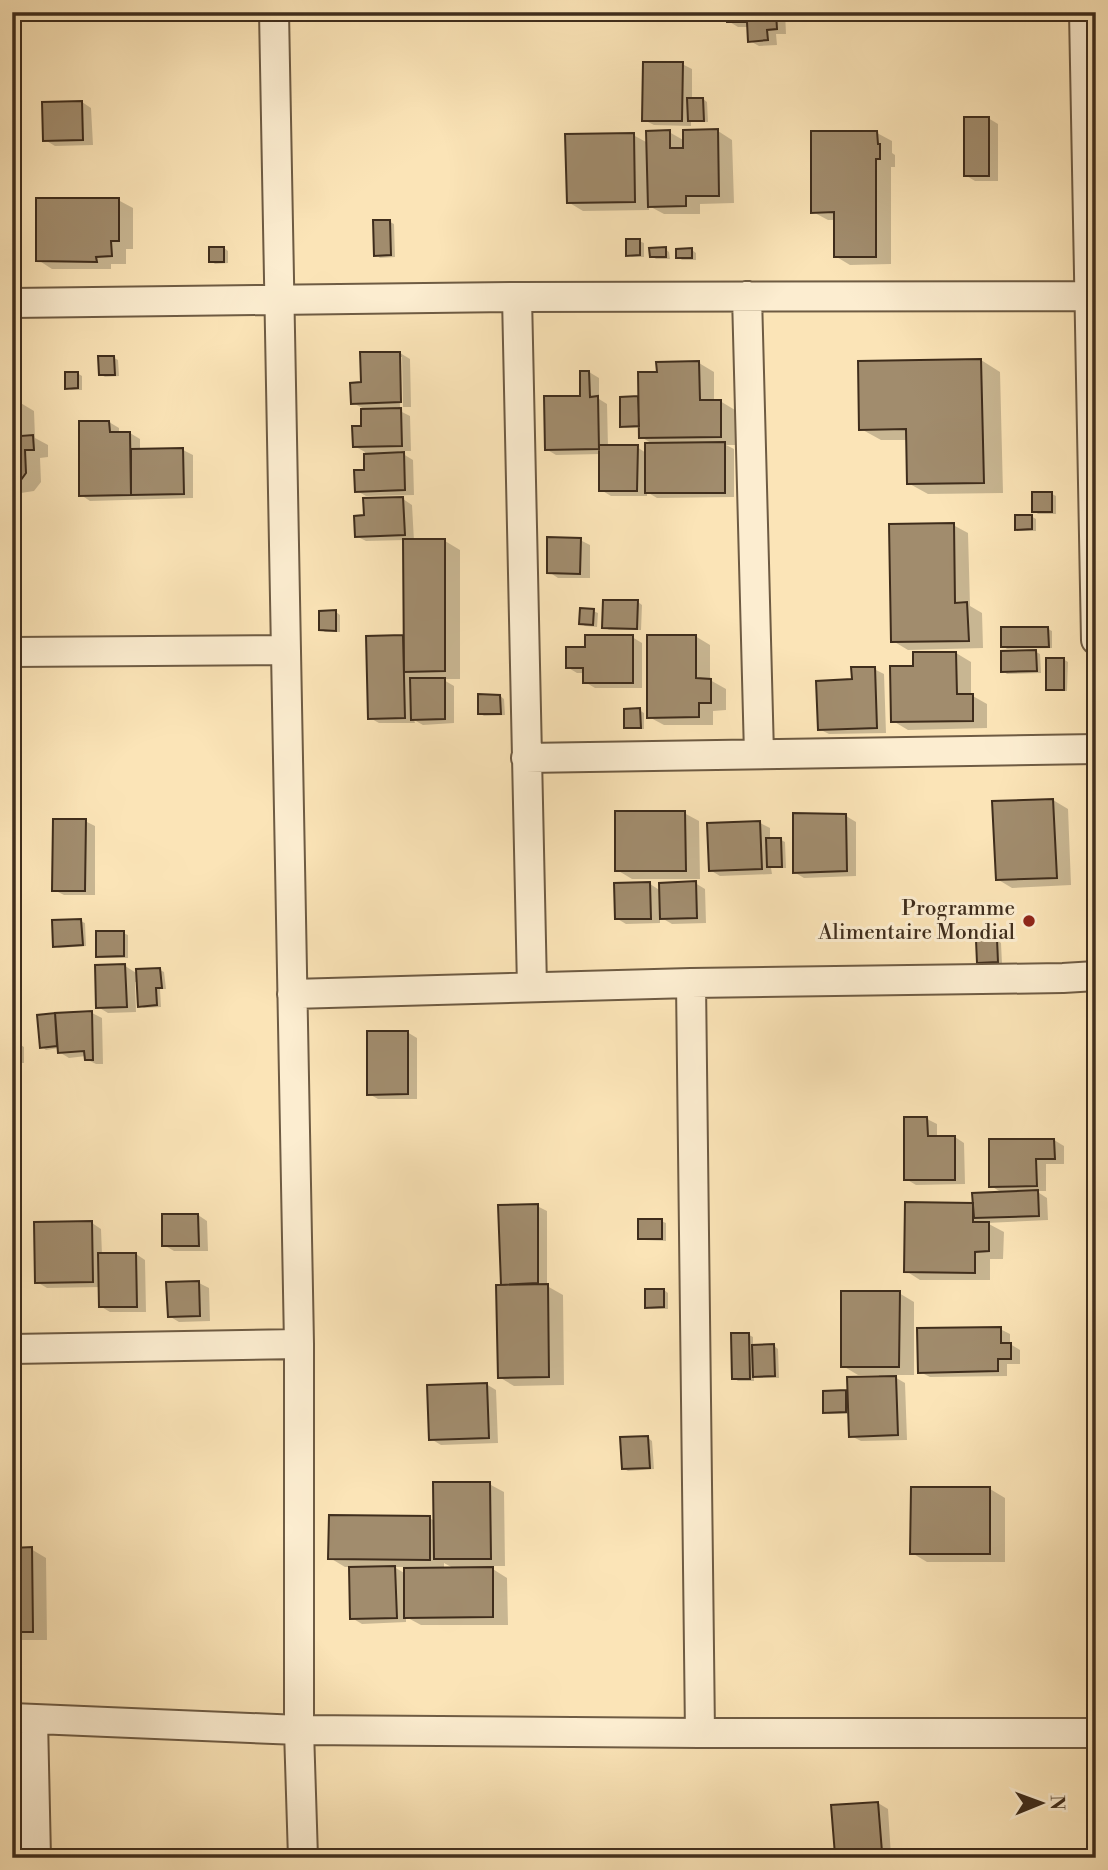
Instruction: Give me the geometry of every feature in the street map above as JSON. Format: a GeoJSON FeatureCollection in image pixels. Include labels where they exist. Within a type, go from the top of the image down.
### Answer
{"type":"FeatureCollection","features":[{"type":"Feature","properties":{"kind":"street"},"geometry":{"type":"LineString","coordinates":[[274,12],[299,1344],[299,1730],[303,1858]]}},
{"type":"Feature","properties":{"kind":"street"},"geometry":{"type":"LineString","coordinates":[[1084,12],[1093,296],[1096,640]]}},
{"type":"Feature","properties":{"kind":"street"},"geometry":{"type":"LineString","coordinates":[[747,296],[759,754]]}},
{"type":"Feature","properties":{"kind":"street"},"geometry":{"type":"LineString","coordinates":[[12,303],[517,297],[1093,296]]}},
{"type":"Feature","properties":{"kind":"street"},"geometry":{"type":"LineString","coordinates":[[517,297],[532,987]]}},
{"type":"Feature","properties":{"kind":"street"},"geometry":{"type":"LineString","coordinates":[[12,652],[286,650]]}},
{"type":"Feature","properties":{"kind":"street"},"geometry":{"type":"LineString","coordinates":[[526,758],[1096,749]]}},
{"type":"Feature","properties":{"kind":"street"},"geometry":{"type":"LineString","coordinates":[[292,994],[1096,976]]}},
{"type":"Feature","properties":{"kind":"street"},"geometry":{"type":"LineString","coordinates":[[691,983],[699,1733]]}},
{"type":"Feature","properties":{"kind":"street"},"geometry":{"type":"LineString","coordinates":[[12,1349],[299,1344]]}},
{"type":"Feature","properties":{"kind":"street"},"geometry":{"type":"LineString","coordinates":[[36,1858],[23,1719],[299,1730],[1096,1733]]}},
{"type":"Feature","properties":{"kind":"building"},"geometry":{"type":"Polygon","coordinates":[[[726,12],[776,12],[777,29],[767,30],[768,40],[748,42],[747,22],[727,22],[726,12]]]}},
{"type":"Feature","properties":{"kind":"building"},"geometry":{"type":"Polygon","coordinates":[[[643,62],[683,62],[682,121],[642,121],[643,62]]]}},
{"type":"Feature","properties":{"kind":"building"},"geometry":{"type":"Polygon","coordinates":[[[687,98],[703,98],[704,121],[688,121],[687,98]]]}},
{"type":"Feature","properties":{"kind":"building"},"geometry":{"type":"Polygon","coordinates":[[[82,101],[83,140],[43,141],[42,102],[82,101]]]}},
{"type":"Feature","properties":{"kind":"building"},"geometry":{"type":"Polygon","coordinates":[[[964,117],[989,117],[989,176],[964,176],[964,117]]]}},
{"type":"Feature","properties":{"kind":"building"},"geometry":{"type":"Polygon","coordinates":[[[718,129],[719,196],[686,196],[686,206],[648,207],[646,131],[670,130],[670,148],[683,148],[683,130],[718,129]]]}},
{"type":"Feature","properties":{"kind":"building"},"geometry":{"type":"Polygon","coordinates":[[[811,131],[877,131],[880,159],[876,159],[876,257],[834,257],[834,212],[811,213],[811,131]]]}},
{"type":"Feature","properties":{"kind":"building"},"geometry":{"type":"Polygon","coordinates":[[[634,133],[635,202],[567,203],[565,134],[634,133]]]}},
{"type":"Feature","properties":{"kind":"building"},"geometry":{"type":"Polygon","coordinates":[[[36,198],[119,198],[119,241],[111,241],[112,256],[96,257],[97,262],[36,261],[36,198]]]}},
{"type":"Feature","properties":{"kind":"building"},"geometry":{"type":"Polygon","coordinates":[[[373,220],[390,220],[391,255],[374,256],[373,220]]]}},
{"type":"Feature","properties":{"kind":"building"},"geometry":{"type":"Polygon","coordinates":[[[626,239],[640,239],[640,255],[626,256],[626,239]]]}},
{"type":"Feature","properties":{"kind":"building"},"geometry":{"type":"Polygon","coordinates":[[[209,247],[224,247],[224,262],[209,262],[209,247]]]}},
{"type":"Feature","properties":{"kind":"building"},"geometry":{"type":"Polygon","coordinates":[[[666,247],[666,257],[650,257],[649,248],[666,247]]]}},
{"type":"Feature","properties":{"kind":"building"},"geometry":{"type":"Polygon","coordinates":[[[692,248],[692,258],[676,258],[676,249],[692,248]]]}},
{"type":"Feature","properties":{"kind":"building"},"geometry":{"type":"Polygon","coordinates":[[[360,352],[400,352],[401,402],[351,404],[350,383],[361,382],[360,352]]]}},
{"type":"Feature","properties":{"kind":"building"},"geometry":{"type":"Polygon","coordinates":[[[98,356],[114,356],[115,375],[99,375],[98,356]]]}},
{"type":"Feature","properties":{"kind":"building"},"geometry":{"type":"Polygon","coordinates":[[[981,359],[984,483],[907,484],[906,429],[859,430],[858,361],[981,359]]]}},
{"type":"Feature","properties":{"kind":"building"},"geometry":{"type":"Polygon","coordinates":[[[699,361],[700,400],[721,400],[721,437],[639,438],[638,372],[657,372],[656,362],[699,361]]]}},
{"type":"Feature","properties":{"kind":"building"},"geometry":{"type":"Polygon","coordinates":[[[580,371],[589,371],[590,397],[598,396],[599,449],[545,450],[544,396],[580,396],[580,371]]]}},
{"type":"Feature","properties":{"kind":"building"},"geometry":{"type":"Polygon","coordinates":[[[65,372],[78,372],[78,388],[65,389],[65,372]]]}},
{"type":"Feature","properties":{"kind":"building"},"geometry":{"type":"Polygon","coordinates":[[[638,396],[639,426],[620,427],[620,397],[638,396]]]}},
{"type":"Feature","properties":{"kind":"building"},"geometry":{"type":"Polygon","coordinates":[[[12,401],[19,401],[21,436],[33,435],[34,450],[25,450],[26,473],[18,484],[12,484],[12,401]]]}},
{"type":"Feature","properties":{"kind":"building"},"geometry":{"type":"Polygon","coordinates":[[[401,408],[402,446],[353,447],[352,426],[361,426],[361,409],[401,408]]]}},
{"type":"Feature","properties":{"kind":"building"},"geometry":{"type":"Polygon","coordinates":[[[79,421],[109,421],[110,432],[130,432],[131,495],[79,496],[79,421]]]}},
{"type":"Feature","properties":{"kind":"building"},"geometry":{"type":"Polygon","coordinates":[[[725,442],[725,493],[645,493],[645,443],[725,442]]]}},
{"type":"Feature","properties":{"kind":"building"},"geometry":{"type":"Polygon","coordinates":[[[599,445],[638,445],[637,491],[599,491],[599,445]]]}},
{"type":"Feature","properties":{"kind":"building"},"geometry":{"type":"Polygon","coordinates":[[[183,448],[184,494],[131,495],[131,449],[183,448]]]}},
{"type":"Feature","properties":{"kind":"building"},"geometry":{"type":"Polygon","coordinates":[[[404,452],[405,490],[355,492],[354,470],[364,470],[364,454],[404,452]]]}},
{"type":"Feature","properties":{"kind":"building"},"geometry":{"type":"Polygon","coordinates":[[[1032,492],[1052,492],[1052,512],[1032,512],[1032,492]]]}},
{"type":"Feature","properties":{"kind":"building"},"geometry":{"type":"Polygon","coordinates":[[[403,497],[405,535],[355,537],[354,516],[364,515],[363,498],[403,497]]]}},
{"type":"Feature","properties":{"kind":"building"},"geometry":{"type":"Polygon","coordinates":[[[1015,515],[1032,515],[1032,529],[1015,530],[1015,515]]]}},
{"type":"Feature","properties":{"kind":"building"},"geometry":{"type":"Polygon","coordinates":[[[954,523],[955,603],[967,602],[969,641],[891,642],[889,524],[954,523]]]}},
{"type":"Feature","properties":{"kind":"building"},"geometry":{"type":"Polygon","coordinates":[[[547,537],[581,538],[580,574],[547,573],[547,537]]]}},
{"type":"Feature","properties":{"kind":"building"},"geometry":{"type":"Polygon","coordinates":[[[403,539],[445,539],[445,671],[404,672],[403,539]]]}},
{"type":"Feature","properties":{"kind":"building"},"geometry":{"type":"Polygon","coordinates":[[[603,600],[638,600],[637,629],[602,628],[603,600]]]}},
{"type":"Feature","properties":{"kind":"building"},"geometry":{"type":"Polygon","coordinates":[[[580,608],[594,609],[593,625],[579,624],[580,608]]]}},
{"type":"Feature","properties":{"kind":"building"},"geometry":{"type":"Polygon","coordinates":[[[336,610],[336,631],[319,630],[319,611],[336,610]]]}},
{"type":"Feature","properties":{"kind":"building"},"geometry":{"type":"Polygon","coordinates":[[[1001,627],[1048,627],[1049,647],[1001,647],[1001,627]]]}},
{"type":"Feature","properties":{"kind":"building"},"geometry":{"type":"Polygon","coordinates":[[[403,635],[405,718],[368,719],[366,636],[403,635]]]}},
{"type":"Feature","properties":{"kind":"building"},"geometry":{"type":"Polygon","coordinates":[[[585,635],[633,635],[633,683],[583,683],[583,668],[566,668],[566,647],[585,647],[585,635]]]}},
{"type":"Feature","properties":{"kind":"building"},"geometry":{"type":"Polygon","coordinates":[[[647,635],[696,635],[696,678],[711,679],[711,703],[699,703],[699,717],[647,718],[647,635]]]}},
{"type":"Feature","properties":{"kind":"building"},"geometry":{"type":"Polygon","coordinates":[[[1036,650],[1037,671],[1001,672],[1001,651],[1036,650]]]}},
{"type":"Feature","properties":{"kind":"building"},"geometry":{"type":"Polygon","coordinates":[[[913,652],[956,652],[957,694],[973,694],[973,721],[891,722],[890,666],[913,666],[913,652]]]}},
{"type":"Feature","properties":{"kind":"building"},"geometry":{"type":"Polygon","coordinates":[[[1046,658],[1064,658],[1064,690],[1046,690],[1046,658]]]}},
{"type":"Feature","properties":{"kind":"building"},"geometry":{"type":"Polygon","coordinates":[[[851,667],[875,667],[877,728],[818,730],[816,681],[852,679],[851,667]]]}},
{"type":"Feature","properties":{"kind":"building"},"geometry":{"type":"Polygon","coordinates":[[[410,678],[445,678],[445,719],[411,720],[410,678]]]}},
{"type":"Feature","properties":{"kind":"building"},"geometry":{"type":"Polygon","coordinates":[[[478,694],[500,695],[501,714],[478,714],[478,694]]]}},
{"type":"Feature","properties":{"kind":"building"},"geometry":{"type":"Polygon","coordinates":[[[640,708],[641,728],[624,728],[624,709],[640,708]]]}},
{"type":"Feature","properties":{"kind":"building"},"geometry":{"type":"Polygon","coordinates":[[[1053,799],[1057,878],[996,880],[992,801],[1053,799]]]}},
{"type":"Feature","properties":{"kind":"building"},"geometry":{"type":"Polygon","coordinates":[[[615,811],[685,811],[686,871],[615,871],[615,811]]]}},
{"type":"Feature","properties":{"kind":"building"},"geometry":{"type":"Polygon","coordinates":[[[793,813],[846,814],[847,871],[793,873],[793,813]]]}},
{"type":"Feature","properties":{"kind":"building"},"geometry":{"type":"Polygon","coordinates":[[[53,819],[86,819],[85,891],[52,891],[53,819]]]}},
{"type":"Feature","properties":{"kind":"building"},"geometry":{"type":"Polygon","coordinates":[[[760,821],[762,869],[709,871],[707,823],[760,821]]]}},
{"type":"Feature","properties":{"kind":"building"},"geometry":{"type":"Polygon","coordinates":[[[766,838],[781,838],[782,867],[767,867],[766,838]]]}},
{"type":"Feature","properties":{"kind":"building"},"geometry":{"type":"Polygon","coordinates":[[[696,881],[697,918],[660,919],[659,883],[696,881]]]}},
{"type":"Feature","properties":{"kind":"building"},"geometry":{"type":"Polygon","coordinates":[[[650,882],[651,919],[615,919],[614,883],[650,882]]]}},
{"type":"Feature","properties":{"kind":"building"},"geometry":{"type":"Polygon","coordinates":[[[81,919],[83,945],[53,947],[52,920],[81,919]]]}},
{"type":"Feature","properties":{"kind":"building"},"geometry":{"type":"Polygon","coordinates":[[[96,931],[124,931],[124,956],[96,957],[96,931]]]}},
{"type":"Feature","properties":{"kind":"building"},"geometry":{"type":"Polygon","coordinates":[[[997,939],[998,962],[977,963],[976,940],[997,939]]]}},
{"type":"Feature","properties":{"kind":"building"},"geometry":{"type":"Polygon","coordinates":[[[125,964],[127,1007],[96,1008],[95,965],[125,964]]]}},
{"type":"Feature","properties":{"kind":"building"},"geometry":{"type":"Polygon","coordinates":[[[160,968],[162,988],[156,988],[157,1005],[138,1007],[136,969],[160,968]]]}},
{"type":"Feature","properties":{"kind":"building"},"geometry":{"type":"Polygon","coordinates":[[[92,1011],[93,1060],[85,1060],[84,1051],[58,1053],[55,1013],[92,1011]]]}},
{"type":"Feature","properties":{"kind":"building"},"geometry":{"type":"Polygon","coordinates":[[[55,1013],[57,1046],[40,1048],[37,1015],[55,1013]]]}},
{"type":"Feature","properties":{"kind":"building"},"geometry":{"type":"Polygon","coordinates":[[[367,1031],[408,1031],[408,1094],[367,1095],[367,1031]]]}},
{"type":"Feature","properties":{"kind":"building"},"geometry":{"type":"Polygon","coordinates":[[[20,1042],[20,1061],[12,1062],[12,1043],[20,1042]]]}},
{"type":"Feature","properties":{"kind":"building"},"geometry":{"type":"Polygon","coordinates":[[[904,1117],[927,1117],[928,1136],[955,1136],[955,1180],[904,1180],[904,1117]]]}},
{"type":"Feature","properties":{"kind":"building"},"geometry":{"type":"Polygon","coordinates":[[[989,1139],[1054,1139],[1055,1159],[1036,1159],[1037,1186],[989,1187],[989,1139]]]}},
{"type":"Feature","properties":{"kind":"building"},"geometry":{"type":"Polygon","coordinates":[[[1038,1190],[1039,1216],[974,1218],[972,1193],[1038,1190]]]}},
{"type":"Feature","properties":{"kind":"building"},"geometry":{"type":"Polygon","coordinates":[[[905,1202],[973,1203],[973,1222],[989,1222],[989,1251],[975,1252],[975,1273],[904,1272],[905,1202]]]}},
{"type":"Feature","properties":{"kind":"building"},"geometry":{"type":"Polygon","coordinates":[[[538,1204],[538,1283],[501,1285],[498,1205],[538,1204]]]}},
{"type":"Feature","properties":{"kind":"building"},"geometry":{"type":"Polygon","coordinates":[[[162,1214],[198,1214],[199,1246],[162,1246],[162,1214]]]}},
{"type":"Feature","properties":{"kind":"building"},"geometry":{"type":"Polygon","coordinates":[[[638,1219],[662,1219],[662,1239],[638,1239],[638,1219]]]}},
{"type":"Feature","properties":{"kind":"building"},"geometry":{"type":"Polygon","coordinates":[[[92,1221],[93,1282],[35,1283],[34,1222],[92,1221]]]}},
{"type":"Feature","properties":{"kind":"building"},"geometry":{"type":"Polygon","coordinates":[[[98,1253],[136,1253],[137,1307],[99,1307],[98,1253]]]}},
{"type":"Feature","properties":{"kind":"building"},"geometry":{"type":"Polygon","coordinates":[[[199,1281],[200,1316],[168,1317],[166,1282],[199,1281]]]}},
{"type":"Feature","properties":{"kind":"building"},"geometry":{"type":"Polygon","coordinates":[[[548,1284],[549,1377],[498,1378],[496,1285],[548,1284]]]}},
{"type":"Feature","properties":{"kind":"building"},"geometry":{"type":"Polygon","coordinates":[[[645,1289],[664,1289],[664,1307],[645,1308],[645,1289]]]}},
{"type":"Feature","properties":{"kind":"building"},"geometry":{"type":"Polygon","coordinates":[[[841,1291],[900,1291],[899,1367],[841,1367],[841,1291]]]}},
{"type":"Feature","properties":{"kind":"building"},"geometry":{"type":"Polygon","coordinates":[[[1001,1327],[1001,1343],[1011,1343],[1011,1359],[998,1359],[998,1371],[918,1373],[917,1328],[1001,1327]]]}},
{"type":"Feature","properties":{"kind":"building"},"geometry":{"type":"Polygon","coordinates":[[[731,1333],[749,1333],[750,1379],[732,1379],[731,1333]]]}},
{"type":"Feature","properties":{"kind":"building"},"geometry":{"type":"Polygon","coordinates":[[[774,1344],[775,1376],[753,1377],[752,1345],[774,1344]]]}},
{"type":"Feature","properties":{"kind":"building"},"geometry":{"type":"Polygon","coordinates":[[[896,1376],[898,1435],[849,1437],[847,1377],[896,1376]]]}},
{"type":"Feature","properties":{"kind":"building"},"geometry":{"type":"Polygon","coordinates":[[[487,1383],[489,1438],[429,1440],[427,1385],[487,1383]]]}},
{"type":"Feature","properties":{"kind":"building"},"geometry":{"type":"Polygon","coordinates":[[[846,1390],[846,1412],[823,1413],[823,1391],[846,1390]]]}},
{"type":"Feature","properties":{"kind":"building"},"geometry":{"type":"Polygon","coordinates":[[[648,1436],[650,1468],[622,1469],[620,1437],[648,1436]]]}},
{"type":"Feature","properties":{"kind":"building"},"geometry":{"type":"Polygon","coordinates":[[[433,1482],[490,1482],[491,1559],[434,1559],[433,1482]]]}},
{"type":"Feature","properties":{"kind":"building"},"geometry":{"type":"Polygon","coordinates":[[[911,1487],[990,1487],[990,1554],[910,1554],[911,1487]]]}},
{"type":"Feature","properties":{"kind":"building"},"geometry":{"type":"Polygon","coordinates":[[[329,1515],[430,1516],[430,1560],[328,1559],[329,1515]]]}},
{"type":"Feature","properties":{"kind":"building"},"geometry":{"type":"Polygon","coordinates":[[[32,1547],[33,1632],[12,1632],[12,1548],[32,1547]]]}},
{"type":"Feature","properties":{"kind":"building"},"geometry":{"type":"Polygon","coordinates":[[[395,1566],[397,1618],[350,1619],[349,1567],[395,1566]]]}},
{"type":"Feature","properties":{"kind":"building"},"geometry":{"type":"Polygon","coordinates":[[[493,1567],[493,1617],[404,1618],[404,1568],[493,1567]]]}},
{"type":"Feature","properties":{"kind":"building"},"geometry":{"type":"Polygon","coordinates":[[[878,1802],[882,1852],[835,1855],[831,1805],[878,1802]]]}},
{"type":"Feature","properties":{"kind":"place","name":"Programme Alimentaire Mondial"},"geometry":{"type":"Point","coordinates":[1029,921]}}]}
